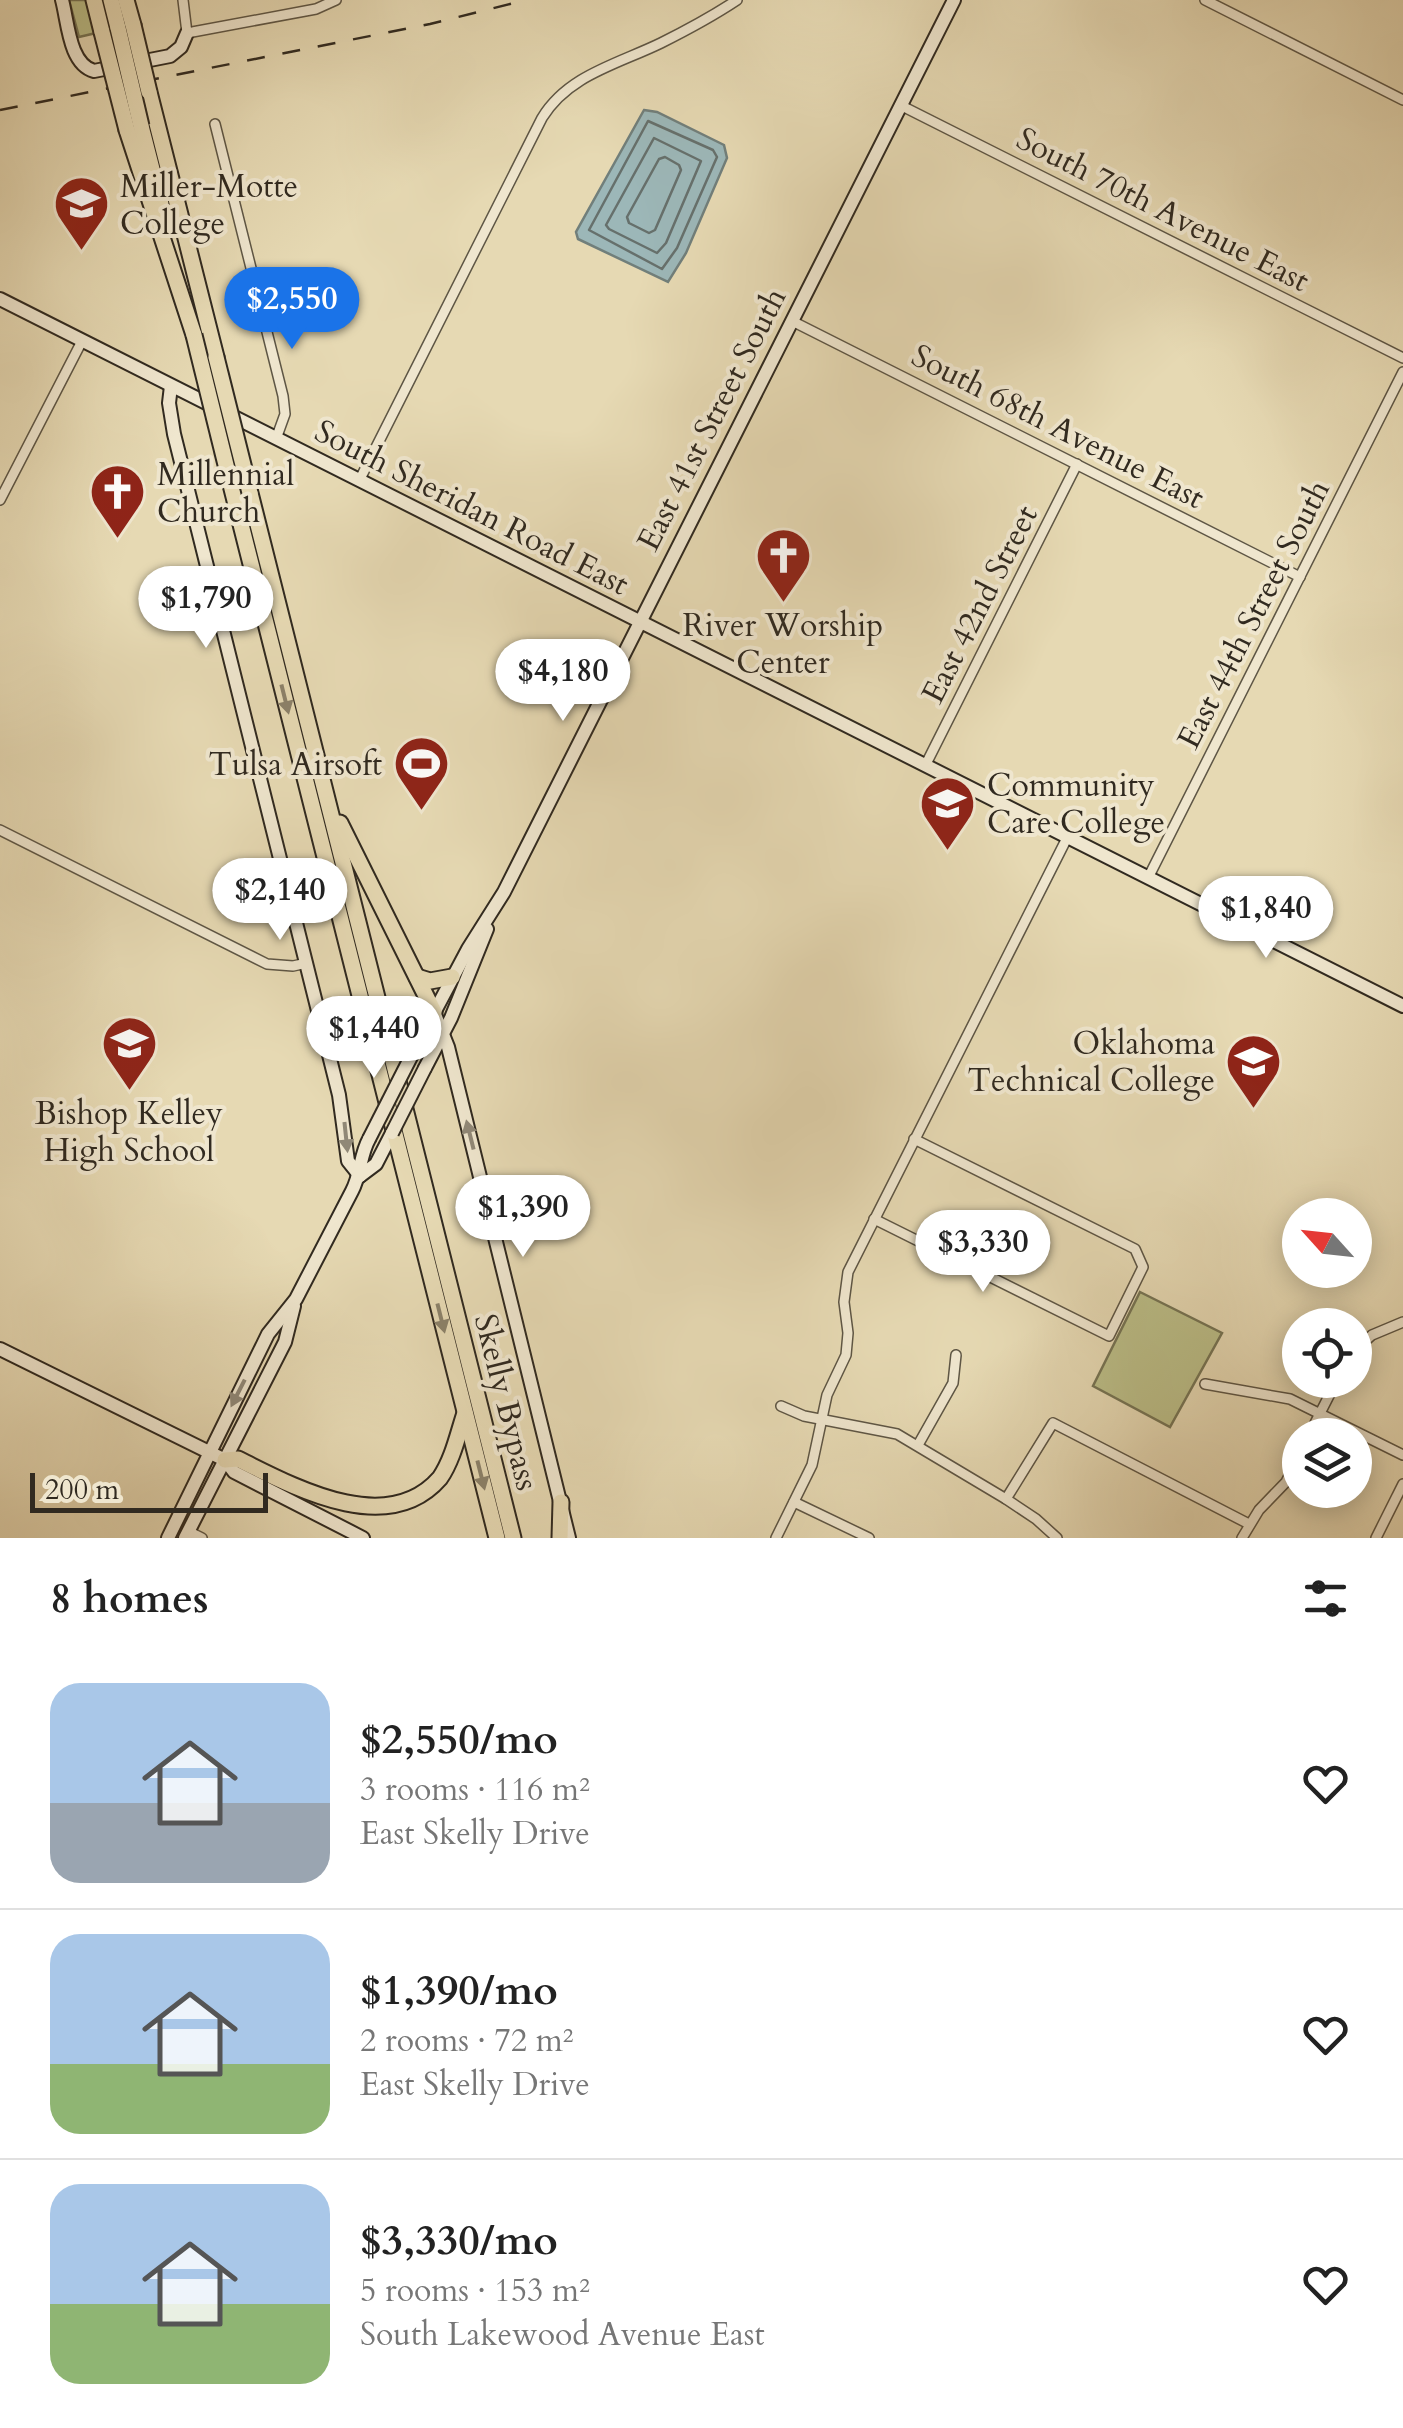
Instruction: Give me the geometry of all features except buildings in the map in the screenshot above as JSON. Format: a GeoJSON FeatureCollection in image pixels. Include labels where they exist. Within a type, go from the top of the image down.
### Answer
{"type":"FeatureCollection","features":[{"type":"Feature","properties":{"kind":"highway"},"geometry":{"type":"LineString","coordinates":[[94,0],[118,28],[129,0]]}},
{"type":"Feature","properties":{"kind":"highway","name":"Skelly Bypass"},"geometry":{"type":"LineString","coordinates":[[111,0],[497,1538]]}},
{"type":"Feature","properties":{"kind":"highway","name":"Skelly Bypass"},"geometry":{"type":"LineString","coordinates":[[142,126],[216,356],[513,1538]]}},
{"type":"Feature","properties":{"kind":"highway"},"geometry":{"type":"LineString","coordinates":[[326,794],[434,1012]]}},
{"type":"Feature","properties":{"kind":"highway"},"geometry":{"type":"LineString","coordinates":[[416,977],[430,981],[452,977]]}},
{"type":"Feature","properties":{"kind":"highway"},"geometry":{"type":"LineString","coordinates":[[225,1460],[238,1459],[335,1507],[361,1513],[388,1511],[412,1502],[441,1476],[465,1413]]}},
{"type":"Feature","properties":{"kind":"highway"},"geometry":{"type":"LineString","coordinates":[[560,1538],[561,1502]]}},
{"type":"Feature","properties":{"kind":"main road"},"geometry":{"type":"LineString","coordinates":[[62,0],[78,60],[84,68],[94,71],[170,56],[181,47],[187,33]]}},
{"type":"Feature","properties":{"kind":"main road","name":"East 41st Street South"},"geometry":{"type":"LineString","coordinates":[[168,1538],[268,1334],[296,1298],[360,1176],[364,1148],[452,977],[491,916],[954,0]]}},
{"type":"Feature","properties":{"kind":"main road","name":"South Sheridan Road East"},"geometry":{"type":"LineString","coordinates":[[0,300],[1403,1006]]}},
{"type":"Feature","properties":{"kind":"main road"},"geometry":{"type":"LineString","coordinates":[[172,386],[169,403],[174,434],[340,1095],[348,1161],[360,1176]]}},
{"type":"Feature","properties":{"kind":"main road","name":"East 41st Street South"},"geometry":{"type":"LineString","coordinates":[[360,1176],[376,1164],[425,1068],[478,955],[491,916]]}},
{"type":"Feature","properties":{"kind":"main road"},"geometry":{"type":"LineString","coordinates":[[434,1012],[448,1047],[569,1538]]}},
{"type":"Feature","properties":{"kind":"main road","name":"East 41st Street South"},"geometry":{"type":"LineString","coordinates":[[186,1535],[284,1342],[296,1298]]}},
{"type":"Feature","properties":{"kind":"main road"},"geometry":{"type":"LineString","coordinates":[[0,1349],[225,1460],[234,1472],[363,1538]]}},
{"type":"Feature","properties":{"kind":"street"},"geometry":{"type":"LineString","coordinates":[[183,0],[187,33],[316,8],[336,0]]}},
{"type":"Feature","properties":{"kind":"street"},"geometry":{"type":"LineString","coordinates":[[359,481],[556,97],[583,77],[676,36],[738,0]]}},
{"type":"Feature","properties":{"kind":"street"},"geometry":{"type":"LineString","coordinates":[[1206,0],[1403,100]]}},
{"type":"Feature","properties":{"kind":"street","name":"South 70th Avenue East"},"geometry":{"type":"LineString","coordinates":[[900,106],[1403,358]]}},
{"type":"Feature","properties":{"kind":"street"},"geometry":{"type":"LineString","coordinates":[[215,124],[282,396],[285,414],[276,439]]}},
{"type":"Feature","properties":{"kind":"street","name":"South 68th Avenue East"},"geometry":{"type":"LineString","coordinates":[[792,321],[1300,577]]}},
{"type":"Feature","properties":{"kind":"street"},"geometry":{"type":"LineString","coordinates":[[0,500],[82,341]]}},
{"type":"Feature","properties":{"kind":"street","name":"East 44th Street South"},"geometry":{"type":"LineString","coordinates":[[1148,878],[1403,372]]}},
{"type":"Feature","properties":{"kind":"street","name":"East 42nd Street"},"geometry":{"type":"LineString","coordinates":[[925,766],[1078,464]]}},
{"type":"Feature","properties":{"kind":"street"},"geometry":{"type":"LineString","coordinates":[[0,830],[267,964],[307,963]]}},
{"type":"Feature","properties":{"kind":"street"},"geometry":{"type":"LineString","coordinates":[[776,1538],[812,1465],[821,1418],[848,1344],[845,1281],[1068,838]]}},
{"type":"Feature","properties":{"kind":"street"},"geometry":{"type":"LineString","coordinates":[[874,1219],[1109,1336],[1143,1267],[1136,1249],[914,1139]]}},
{"type":"Feature","properties":{"kind":"street"},"geometry":{"type":"LineString","coordinates":[[1372,1335],[1403,1322]]}},
{"type":"Feature","properties":{"kind":"street"},"geometry":{"type":"LineString","coordinates":[[918,1445],[953,1383],[956,1355]]}},
{"type":"Feature","properties":{"kind":"street"},"geometry":{"type":"LineString","coordinates":[[1204,1384],[1284,1397],[1403,1455]]}},
{"type":"Feature","properties":{"kind":"street"},"geometry":{"type":"LineString","coordinates":[[1318,1418],[1328,1398]]}},
{"type":"Feature","properties":{"kind":"street"},"geometry":{"type":"LineString","coordinates":[[782,1406],[889,1431],[1006,1498],[1057,1538]]}},
{"type":"Feature","properties":{"kind":"street"},"geometry":{"type":"LineString","coordinates":[[1006,1498],[1053,1423],[1249,1524]]}},
{"type":"Feature","properties":{"kind":"street"},"geometry":{"type":"LineString","coordinates":[[1376,1538],[1403,1484]]}},
{"type":"Feature","properties":{"kind":"street"},"geometry":{"type":"LineString","coordinates":[[1242,1538],[1258,1510],[1282,1486]]}},
{"type":"Feature","properties":{"kind":"street"},"geometry":{"type":"LineString","coordinates":[[794,1502],[868,1538]]}},
{"type":"Feature","properties":{"kind":"street"},"geometry":{"type":"LineString","coordinates":[[186,1535],[202,1538]]}},
{"type":"Feature","properties":{"kind":"green space"},"geometry":{"type":"Polygon","coordinates":[[[69,0],[88,0],[96,33],[79,37],[69,0]]]}},
{"type":"Feature","properties":{"kind":"green space"},"geometry":{"type":"Polygon","coordinates":[[[1140,1292],[1222,1333],[1170,1427],[1093,1386],[1140,1292]]]}},
{"type":"Feature","properties":{"kind":"water"},"geometry":{"type":"Polygon","coordinates":[[[644,110],[657,112],[724,145],[727,158],[686,253],[668,282],[578,239],[576,232],[644,110]]]}},
{"type":"Feature","properties":{"kind":"railway"},"geometry":{"type":"LineString","coordinates":[[0,110],[430,24],[526,0]]}},
{"type":"Feature","properties":{"kind":"place","name":"Miller-Motte College"},"geometry":{"type":"Point","coordinates":[81,253]}},
{"type":"Feature","properties":{"kind":"place","name":"Millennial Church"},"geometry":{"type":"Point","coordinates":[118,541]}},
{"type":"Feature","properties":{"kind":"place","name":"River Worship Center"},"geometry":{"type":"Point","coordinates":[783,605]}},
{"type":"Feature","properties":{"kind":"place","name":"Tulsa Airsoft"},"geometry":{"type":"Point","coordinates":[421,813]}},
{"type":"Feature","properties":{"kind":"place","name":"Community Care College"},"geometry":{"type":"Point","coordinates":[948,852]}},
{"type":"Feature","properties":{"kind":"place","name":"Bishop Kelley High School"},"geometry":{"type":"Point","coordinates":[129,1093]}},
{"type":"Feature","properties":{"kind":"place","name":"Oklahoma Technical College"},"geometry":{"type":"Point","coordinates":[1254,1110]}}]}
